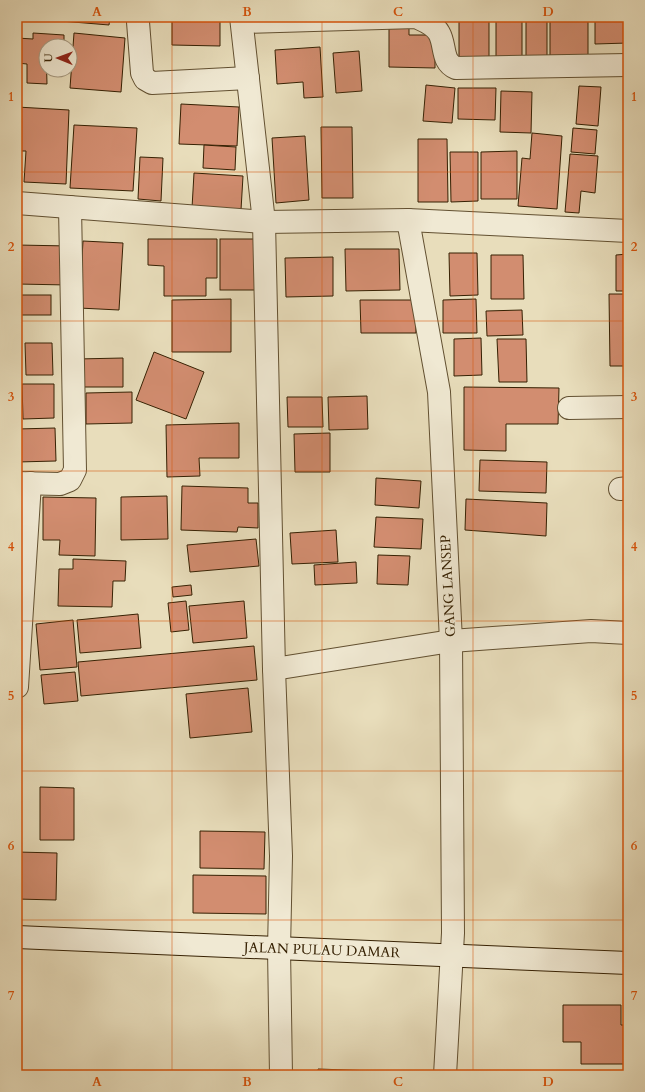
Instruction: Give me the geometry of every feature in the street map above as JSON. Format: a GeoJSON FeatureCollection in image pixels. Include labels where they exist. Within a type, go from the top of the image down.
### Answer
{"type":"FeatureCollection","features":[{"type":"Feature","properties":{"kind":"street"},"geometry":{"type":"LineString","coordinates":[[281,1075],[279,948],[281,856],[274,669],[264,222],[241,20],[416,17],[430,23],[439,33],[447,61],[450,65],[456,68],[628,66]]}},
{"type":"Feature","properties":{"kind":"street"},"geometry":{"type":"LineString","coordinates":[[138,22],[142,73],[148,81],[152,83],[248,78]]}},
{"type":"Feature","properties":{"kind":"street"},"geometry":{"type":"LineString","coordinates":[[17,203],[264,222],[408,220],[628,231]]}},
{"type":"Feature","properties":{"kind":"street"},"geometry":{"type":"LineString","coordinates":[[17,687],[24,483],[60,484],[70,480],[75,470],[70,207]]}},
{"type":"Feature","properties":{"kind":"street","name":"GANG LANSEP"},"geometry":{"type":"LineString","coordinates":[[408,220],[439,392],[451,642],[452,956],[445,1075]]}},
{"type":"Feature","properties":{"kind":"street"},"geometry":{"type":"LineString","coordinates":[[570,408],[628,407]]}},
{"type":"Feature","properties":{"kind":"street"},"geometry":{"type":"LineString","coordinates":[[274,669],[451,642],[591,631],[628,633]]}},
{"type":"Feature","properties":{"kind":"street","name":"JALAN PULAU DAMAR"},"geometry":{"type":"LineString","coordinates":[[17,937],[628,963]]}},
{"type":"Feature","properties":{"kind":"building"},"geometry":{"type":"Polygon","coordinates":[[[38,17],[110,17],[109,25],[37,19],[38,17]]]}},
{"type":"Feature","properties":{"kind":"building"},"geometry":{"type":"Polygon","coordinates":[[[172,17],[220,17],[220,46],[172,45],[172,17]]]}},
{"type":"Feature","properties":{"kind":"building"},"geometry":{"type":"Polygon","coordinates":[[[459,17],[489,17],[489,62],[459,62],[459,17]]]}},
{"type":"Feature","properties":{"kind":"building"},"geometry":{"type":"Polygon","coordinates":[[[496,17],[522,17],[522,60],[496,60],[496,17]]]}},
{"type":"Feature","properties":{"kind":"building"},"geometry":{"type":"Polygon","coordinates":[[[526,17],[547,17],[547,56],[526,56],[526,17]]]}},
{"type":"Feature","properties":{"kind":"building"},"geometry":{"type":"Polygon","coordinates":[[[550,17],[588,17],[588,59],[550,59],[550,17]]]}},
{"type":"Feature","properties":{"kind":"building"},"geometry":{"type":"Polygon","coordinates":[[[595,17],[628,17],[628,43],[595,44],[595,17]]]}},
{"type":"Feature","properties":{"kind":"building"},"geometry":{"type":"Polygon","coordinates":[[[389,25],[409,25],[409,35],[435,35],[435,68],[389,67],[389,25]]]}},
{"type":"Feature","properties":{"kind":"building"},"geometry":{"type":"Polygon","coordinates":[[[33,33],[64,35],[64,38],[38,38],[38,78],[47,78],[47,84],[27,83],[27,64],[17,63],[17,38],[33,39],[33,33]]]}},
{"type":"Feature","properties":{"kind":"building"},"geometry":{"type":"Polygon","coordinates":[[[74,33],[125,38],[121,92],[70,88],[71,78],[78,78],[78,38],[74,38],[74,33]]]}},
{"type":"Feature","properties":{"kind":"building"},"geometry":{"type":"Polygon","coordinates":[[[320,47],[323,97],[304,98],[303,82],[277,84],[275,50],[320,47]]]}},
{"type":"Feature","properties":{"kind":"building"},"geometry":{"type":"Polygon","coordinates":[[[359,51],[362,91],[336,93],[333,53],[359,51]]]}},
{"type":"Feature","properties":{"kind":"building"},"geometry":{"type":"Polygon","coordinates":[[[426,85],[455,88],[452,123],[423,121],[426,85]]]}},
{"type":"Feature","properties":{"kind":"building"},"geometry":{"type":"Polygon","coordinates":[[[579,86],[601,87],[598,126],[576,124],[579,86]]]}},
{"type":"Feature","properties":{"kind":"building"},"geometry":{"type":"Polygon","coordinates":[[[458,88],[496,88],[495,120],[458,119],[458,88]]]}},
{"type":"Feature","properties":{"kind":"building"},"geometry":{"type":"Polygon","coordinates":[[[501,91],[532,92],[531,133],[500,132],[501,91]]]}},
{"type":"Feature","properties":{"kind":"building"},"geometry":{"type":"Polygon","coordinates":[[[181,104],[239,107],[237,146],[179,144],[181,104]]]}},
{"type":"Feature","properties":{"kind":"building"},"geometry":{"type":"Polygon","coordinates":[[[17,107],[69,110],[66,184],[24,182],[26,151],[17,151],[17,107]]]}},
{"type":"Feature","properties":{"kind":"building"},"geometry":{"type":"Polygon","coordinates":[[[74,125],[137,128],[133,191],[70,188],[74,125]]]}},
{"type":"Feature","properties":{"kind":"building"},"geometry":{"type":"Polygon","coordinates":[[[321,127],[352,127],[353,198],[322,198],[321,127]]]}},
{"type":"Feature","properties":{"kind":"building"},"geometry":{"type":"Polygon","coordinates":[[[573,128],[597,130],[595,154],[571,152],[573,128]]]}},
{"type":"Feature","properties":{"kind":"building"},"geometry":{"type":"Polygon","coordinates":[[[532,133],[562,136],[557,209],[518,206],[522,158],[530,159],[532,133]]]}},
{"type":"Feature","properties":{"kind":"building"},"geometry":{"type":"Polygon","coordinates":[[[305,136],[309,200],[276,203],[272,138],[305,136]]]}},
{"type":"Feature","properties":{"kind":"building"},"geometry":{"type":"Polygon","coordinates":[[[418,139],[447,139],[448,202],[418,202],[418,139]]]}},
{"type":"Feature","properties":{"kind":"building"},"geometry":{"type":"Polygon","coordinates":[[[204,145],[236,147],[235,170],[203,168],[204,145]]]}},
{"type":"Feature","properties":{"kind":"building"},"geometry":{"type":"Polygon","coordinates":[[[517,151],[517,199],[481,199],[481,152],[517,151]]]}},
{"type":"Feature","properties":{"kind":"building"},"geometry":{"type":"Polygon","coordinates":[[[450,152],[478,152],[478,201],[451,202],[450,152]]]}},
{"type":"Feature","properties":{"kind":"building"},"geometry":{"type":"Polygon","coordinates":[[[570,154],[598,156],[595,193],[581,191],[579,213],[565,212],[570,154]]]}},
{"type":"Feature","properties":{"kind":"building"},"geometry":{"type":"Polygon","coordinates":[[[140,157],[163,158],[161,201],[138,199],[140,157]]]}},
{"type":"Feature","properties":{"kind":"building"},"geometry":{"type":"Polygon","coordinates":[[[194,173],[243,176],[241,210],[192,208],[194,173]]]}},
{"type":"Feature","properties":{"kind":"building"},"geometry":{"type":"Polygon","coordinates":[[[148,239],[217,239],[217,278],[206,278],[206,296],[164,296],[164,266],[148,265],[148,239]]]}},
{"type":"Feature","properties":{"kind":"building"},"geometry":{"type":"Polygon","coordinates":[[[220,239],[255,239],[255,290],[220,290],[220,239]]]}},
{"type":"Feature","properties":{"kind":"building"},"geometry":{"type":"Polygon","coordinates":[[[83,241],[123,243],[119,310],[79,308],[83,241]]]}},
{"type":"Feature","properties":{"kind":"building"},"geometry":{"type":"Polygon","coordinates":[[[17,245],[69,246],[68,285],[17,284],[17,245]]]}},
{"type":"Feature","properties":{"kind":"building"},"geometry":{"type":"Polygon","coordinates":[[[345,249],[399,249],[400,290],[346,291],[345,249]]]}},
{"type":"Feature","properties":{"kind":"building"},"geometry":{"type":"Polygon","coordinates":[[[449,253],[477,253],[478,295],[450,296],[449,253]]]}},
{"type":"Feature","properties":{"kind":"building"},"geometry":{"type":"Polygon","coordinates":[[[628,254],[628,291],[616,291],[616,255],[628,254]]]}},
{"type":"Feature","properties":{"kind":"building"},"geometry":{"type":"Polygon","coordinates":[[[491,255],[523,255],[524,299],[491,299],[491,255]]]}},
{"type":"Feature","properties":{"kind":"building"},"geometry":{"type":"Polygon","coordinates":[[[333,257],[333,296],[286,297],[285,258],[333,257]]]}},
{"type":"Feature","properties":{"kind":"building"},"geometry":{"type":"Polygon","coordinates":[[[609,294],[628,294],[628,366],[610,366],[609,294]]]}},
{"type":"Feature","properties":{"kind":"building"},"geometry":{"type":"Polygon","coordinates":[[[17,295],[51,295],[51,315],[17,315],[17,295]]]}},
{"type":"Feature","properties":{"kind":"building"},"geometry":{"type":"Polygon","coordinates":[[[231,299],[231,352],[172,352],[172,300],[231,299]]]}},
{"type":"Feature","properties":{"kind":"building"},"geometry":{"type":"Polygon","coordinates":[[[476,299],[477,333],[443,333],[443,300],[476,299]]]}},
{"type":"Feature","properties":{"kind":"building"},"geometry":{"type":"Polygon","coordinates":[[[360,300],[415,300],[416,333],[361,333],[360,300]]]}},
{"type":"Feature","properties":{"kind":"building"},"geometry":{"type":"Polygon","coordinates":[[[522,310],[523,335],[487,336],[486,311],[522,310]]]}},
{"type":"Feature","properties":{"kind":"building"},"geometry":{"type":"Polygon","coordinates":[[[481,338],[482,375],[454,376],[454,339],[481,338]]]}},
{"type":"Feature","properties":{"kind":"building"},"geometry":{"type":"Polygon","coordinates":[[[497,339],[526,339],[527,382],[499,382],[497,339]]]}},
{"type":"Feature","properties":{"kind":"building"},"geometry":{"type":"Polygon","coordinates":[[[25,343],[52,343],[53,375],[26,375],[25,343]]]}},
{"type":"Feature","properties":{"kind":"building"},"geometry":{"type":"Polygon","coordinates":[[[154,352],[204,372],[186,419],[136,400],[154,352]]]}},
{"type":"Feature","properties":{"kind":"building"},"geometry":{"type":"Polygon","coordinates":[[[123,358],[123,387],[77,387],[77,359],[123,358]]]}},
{"type":"Feature","properties":{"kind":"building"},"geometry":{"type":"Polygon","coordinates":[[[22,384],[54,384],[54,418],[23,419],[22,384]]]}},
{"type":"Feature","properties":{"kind":"building"},"geometry":{"type":"Polygon","coordinates":[[[464,387],[559,388],[558,424],[506,424],[506,451],[464,450],[464,387]]]}},
{"type":"Feature","properties":{"kind":"building"},"geometry":{"type":"Polygon","coordinates":[[[132,392],[132,423],[86,424],[86,393],[132,392]]]}},
{"type":"Feature","properties":{"kind":"building"},"geometry":{"type":"Polygon","coordinates":[[[367,396],[368,429],[329,430],[328,397],[367,396]]]}},
{"type":"Feature","properties":{"kind":"building"},"geometry":{"type":"Polygon","coordinates":[[[287,397],[322,397],[323,427],[288,427],[287,397]]]}},
{"type":"Feature","properties":{"kind":"building"},"geometry":{"type":"Polygon","coordinates":[[[239,423],[239,458],[199,458],[200,476],[167,477],[166,425],[239,423]]]}},
{"type":"Feature","properties":{"kind":"building"},"geometry":{"type":"Polygon","coordinates":[[[55,428],[56,461],[17,462],[17,429],[55,428]]]}},
{"type":"Feature","properties":{"kind":"building"},"geometry":{"type":"Polygon","coordinates":[[[330,433],[330,472],[295,472],[294,434],[330,433]]]}},
{"type":"Feature","properties":{"kind":"building"},"geometry":{"type":"Polygon","coordinates":[[[480,460],[547,462],[546,493],[479,491],[480,460]]]}},
{"type":"Feature","properties":{"kind":"building"},"geometry":{"type":"Polygon","coordinates":[[[376,478],[421,481],[419,508],[375,505],[376,478]]]}},
{"type":"Feature","properties":{"kind":"building"},"geometry":{"type":"Polygon","coordinates":[[[182,486],[248,488],[248,503],[258,503],[258,528],[238,527],[237,532],[181,530],[182,486]]]}},
{"type":"Feature","properties":{"kind":"building"},"geometry":{"type":"Polygon","coordinates":[[[167,496],[168,539],[121,540],[121,497],[167,496]]]}},
{"type":"Feature","properties":{"kind":"building"},"geometry":{"type":"Polygon","coordinates":[[[43,497],[96,498],[95,556],[59,555],[60,540],[43,540],[43,497]]]}},
{"type":"Feature","properties":{"kind":"building"},"geometry":{"type":"Polygon","coordinates":[[[466,499],[547,503],[546,536],[465,530],[466,499]]]}},
{"type":"Feature","properties":{"kind":"building"},"geometry":{"type":"Polygon","coordinates":[[[376,517],[423,519],[421,549],[374,547],[376,517]]]}},
{"type":"Feature","properties":{"kind":"building"},"geometry":{"type":"Polygon","coordinates":[[[336,530],[338,562],[292,564],[290,533],[336,530]]]}},
{"type":"Feature","properties":{"kind":"building"},"geometry":{"type":"Polygon","coordinates":[[[256,539],[259,566],[190,572],[187,545],[256,539]]]}},
{"type":"Feature","properties":{"kind":"building"},"geometry":{"type":"Polygon","coordinates":[[[378,555],[410,556],[408,585],[377,584],[378,555]]]}},
{"type":"Feature","properties":{"kind":"building"},"geometry":{"type":"Polygon","coordinates":[[[73,559],[126,561],[125,581],[113,581],[112,607],[58,606],[59,569],[73,569],[73,559]]]}},
{"type":"Feature","properties":{"kind":"building"},"geometry":{"type":"Polygon","coordinates":[[[356,562],[357,583],[315,585],[314,565],[356,562]]]}},
{"type":"Feature","properties":{"kind":"building"},"geometry":{"type":"Polygon","coordinates":[[[191,585],[192,595],[173,597],[172,587],[191,585]]]}},
{"type":"Feature","properties":{"kind":"building"},"geometry":{"type":"Polygon","coordinates":[[[186,601],[189,630],[171,632],[168,603],[186,601]]]}},
{"type":"Feature","properties":{"kind":"building"},"geometry":{"type":"Polygon","coordinates":[[[244,601],[247,638],[193,643],[189,606],[244,601]]]}},
{"type":"Feature","properties":{"kind":"building"},"geometry":{"type":"Polygon","coordinates":[[[138,614],[141,648],[80,653],[77,620],[138,614]]]}},
{"type":"Feature","properties":{"kind":"building"},"geometry":{"type":"Polygon","coordinates":[[[73,620],[77,667],[40,670],[36,624],[73,620]]]}},
{"type":"Feature","properties":{"kind":"building"},"geometry":{"type":"Polygon","coordinates":[[[254,646],[257,680],[81,696],[78,662],[254,646]]]}},
{"type":"Feature","properties":{"kind":"building"},"geometry":{"type":"Polygon","coordinates":[[[75,672],[78,701],[44,704],[41,675],[75,672]]]}},
{"type":"Feature","properties":{"kind":"building"},"geometry":{"type":"Polygon","coordinates":[[[248,688],[252,732],[190,738],[186,694],[248,688]]]}},
{"type":"Feature","properties":{"kind":"building"},"geometry":{"type":"Polygon","coordinates":[[[40,787],[74,788],[74,840],[40,840],[40,787]]]}},
{"type":"Feature","properties":{"kind":"building"},"geometry":{"type":"Polygon","coordinates":[[[200,831],[265,832],[264,869],[200,868],[200,831]]]}},
{"type":"Feature","properties":{"kind":"building"},"geometry":{"type":"Polygon","coordinates":[[[17,852],[57,853],[56,900],[17,899],[17,852]]]}},
{"type":"Feature","properties":{"kind":"building"},"geometry":{"type":"Polygon","coordinates":[[[193,875],[266,876],[266,914],[193,913],[193,875]]]}},
{"type":"Feature","properties":{"kind":"building"},"geometry":{"type":"Polygon","coordinates":[[[563,1005],[621,1005],[621,1025],[628,1025],[628,1064],[581,1064],[581,1042],[563,1042],[563,1005]]]}},
{"type":"Feature","properties":{"kind":"building"},"geometry":{"type":"Polygon","coordinates":[[[318,1069],[374,1071],[373,1075],[318,1075],[318,1069]]]}}]}
